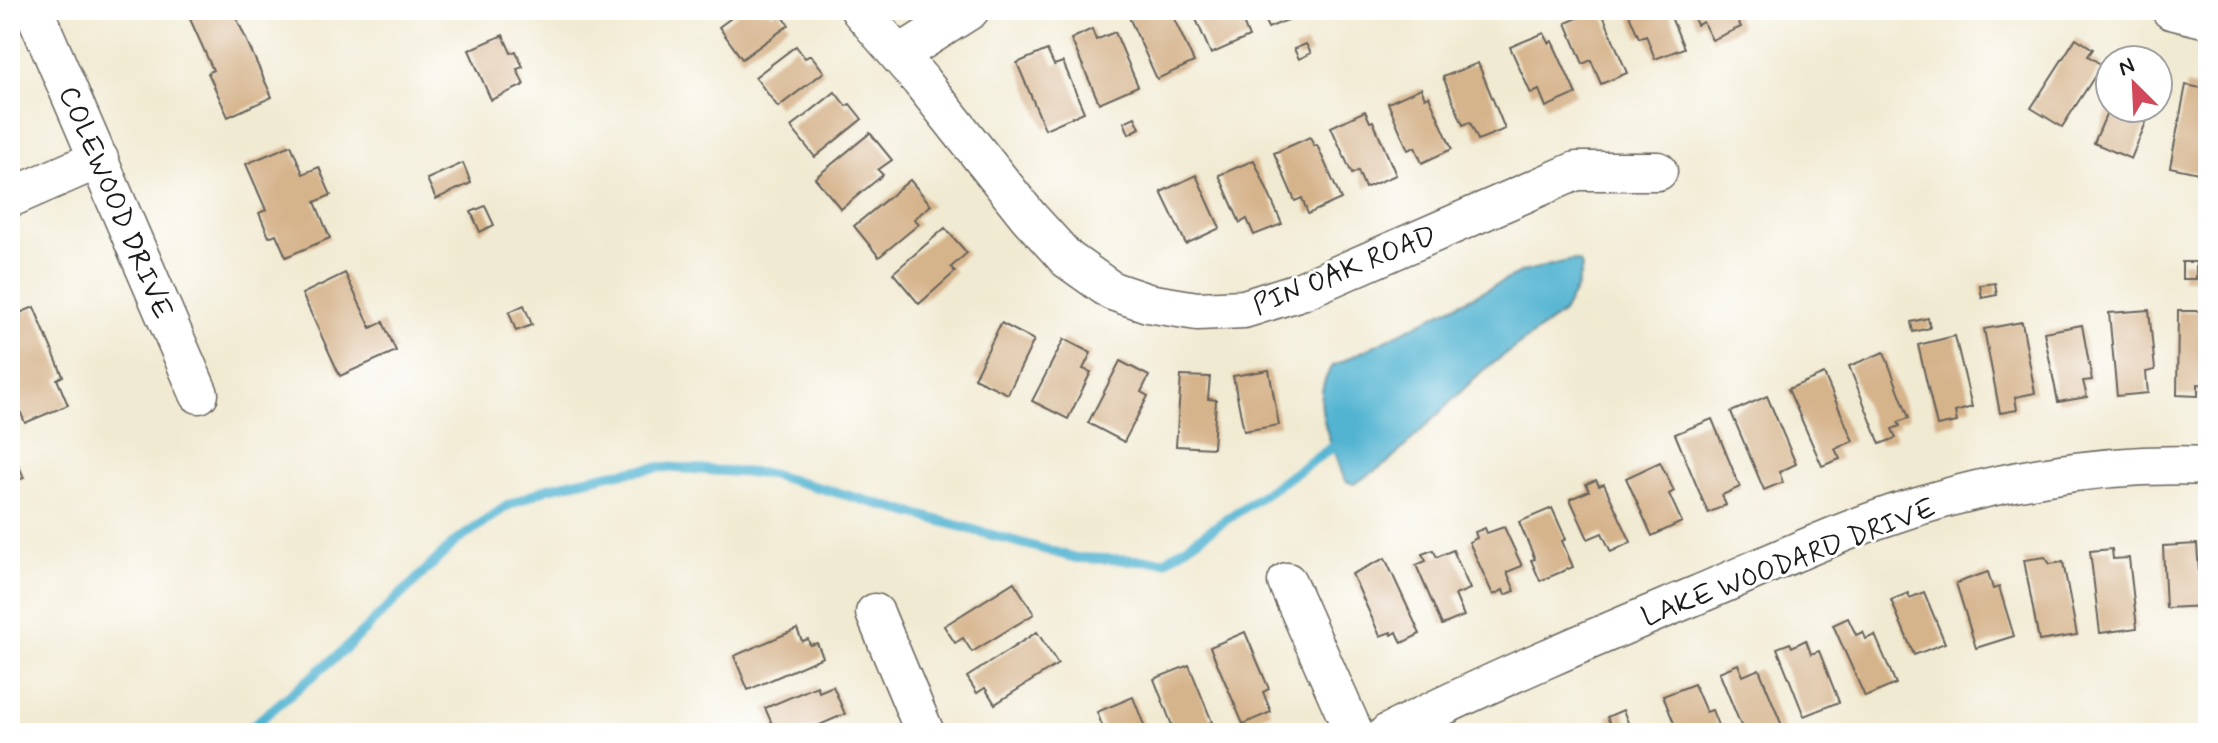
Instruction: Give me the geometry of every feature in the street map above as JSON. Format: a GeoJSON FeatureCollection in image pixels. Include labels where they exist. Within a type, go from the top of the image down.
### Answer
{"type":"FeatureCollection","features":[{"type":"Feature","properties":{"kind":"street","name":"COLEWOOD DRIVE"},"geometry":{"type":"LineString","coordinates":[[34,10],[199,394]]}},
{"type":"Feature","properties":{"kind":"street","name":"PIN OAK ROAD"},"geometry":{"type":"LineString","coordinates":[[860,10],[1008,193],[1067,259],[1112,291],[1148,303],[1197,311],[1244,309],[1301,291],[1576,171],[1658,171]]}},
{"type":"Feature","properties":{"kind":"street"},"geometry":{"type":"LineString","coordinates":[[899,55],[970,10]]}},
{"type":"Feature","properties":{"kind":"street"},"geometry":{"type":"LineString","coordinates":[[2171,10],[2208,19]]}},
{"type":"Feature","properties":{"kind":"street"},"geometry":{"type":"LineString","coordinates":[[10,198],[99,159]]}},
{"type":"Feature","properties":{"kind":"street","name":"LAKE WOODARD DRIVE"},"geometry":{"type":"LineString","coordinates":[[1388,733],[1466,694],[1575,646],[1875,520],[1949,498],[2025,481],[2159,464],[2208,466]]}},
{"type":"Feature","properties":{"kind":"street"},"geometry":{"type":"LineString","coordinates":[[1287,582],[1354,733]]}},
{"type":"Feature","properties":{"kind":"street"},"geometry":{"type":"LineString","coordinates":[[875,613],[925,733]]}},
{"type":"Feature","properties":{"kind":"water"},"geometry":{"type":"Polygon","coordinates":[[[1572,260],[1580,262],[1582,268],[1577,287],[1563,313],[1482,371],[1389,462],[1354,484],[1345,481],[1324,423],[1322,408],[1325,379],[1333,366],[1522,272],[1572,260]]]}},
{"type":"Feature","properties":{"kind":"building"},"geometry":{"type":"Polygon","coordinates":[[[209,10],[233,10],[272,97],[228,117],[208,73],[213,70],[190,19],[209,10]]]}},
{"type":"Feature","properties":{"kind":"building"},"geometry":{"type":"Polygon","coordinates":[[[742,10],[768,10],[771,14],[778,10],[789,25],[742,59],[719,27],[742,10]]]}},
{"type":"Feature","properties":{"kind":"building"},"geometry":{"type":"Polygon","coordinates":[[[1133,10],[1162,10],[1165,17],[1172,14],[1194,62],[1157,79],[1127,13],[1133,10]]]}},
{"type":"Feature","properties":{"kind":"building"},"geometry":{"type":"Polygon","coordinates":[[[1192,10],[1238,10],[1249,37],[1211,54],[1192,10]]]}},
{"type":"Feature","properties":{"kind":"building"},"geometry":{"type":"Polygon","coordinates":[[[1260,10],[1304,10],[1305,13],[1268,28],[1260,10]]]}},
{"type":"Feature","properties":{"kind":"building"},"geometry":{"type":"Polygon","coordinates":[[[1601,10],[1627,73],[1601,84],[1591,60],[1583,64],[1566,23],[1601,10]]]}},
{"type":"Feature","properties":{"kind":"building"},"geometry":{"type":"Polygon","coordinates":[[[1627,10],[1668,10],[1684,48],[1655,59],[1646,35],[1639,38],[1627,10]]]}},
{"type":"Feature","properties":{"kind":"building"},"geometry":{"type":"Polygon","coordinates":[[[1690,10],[1733,10],[1741,27],[1712,40],[1703,22],[1697,25],[1690,10]]]}},
{"type":"Feature","properties":{"kind":"building"},"geometry":{"type":"Polygon","coordinates":[[[1092,29],[1096,40],[1115,32],[1138,86],[1099,103],[1071,39],[1092,29]]]}},
{"type":"Feature","properties":{"kind":"building"},"geometry":{"type":"Polygon","coordinates":[[[1544,33],[1549,43],[1552,41],[1576,94],[1546,107],[1539,90],[1531,94],[1510,47],[1544,33]]]}},
{"type":"Feature","properties":{"kind":"building"},"geometry":{"type":"Polygon","coordinates":[[[503,35],[511,53],[516,51],[523,67],[517,69],[524,85],[491,100],[469,50],[503,35]]]}},
{"type":"Feature","properties":{"kind":"building"},"geometry":{"type":"Polygon","coordinates":[[[2076,38],[2093,49],[2088,56],[2094,60],[2094,77],[2062,127],[2031,108],[2076,38]]]}},
{"type":"Feature","properties":{"kind":"building"},"geometry":{"type":"Polygon","coordinates":[[[1306,44],[1311,53],[1299,59],[1294,49],[1306,44]]]}},
{"type":"Feature","properties":{"kind":"building"},"geometry":{"type":"Polygon","coordinates":[[[796,46],[805,58],[811,55],[824,72],[778,107],[755,77],[796,46]]]}},
{"type":"Feature","properties":{"kind":"building"},"geometry":{"type":"Polygon","coordinates":[[[1047,50],[1054,65],[1063,62],[1084,112],[1045,129],[1017,63],[1047,50]]]}},
{"type":"Feature","properties":{"kind":"building"},"geometry":{"type":"Polygon","coordinates":[[[1478,63],[1505,129],[1478,140],[1470,122],[1463,125],[1443,77],[1478,63]]]}},
{"type":"Feature","properties":{"kind":"building"},"geometry":{"type":"Polygon","coordinates":[[[2186,85],[2206,89],[2208,175],[2170,167],[2186,85]]]}},
{"type":"Feature","properties":{"kind":"building"},"geometry":{"type":"Polygon","coordinates":[[[1421,88],[1425,98],[1429,96],[1452,149],[1422,163],[1415,147],[1408,150],[1388,103],[1421,88]]]}},
{"type":"Feature","properties":{"kind":"building"},"geometry":{"type":"Polygon","coordinates":[[[835,92],[862,119],[815,157],[791,127],[835,92]]]}},
{"type":"Feature","properties":{"kind":"building"},"geometry":{"type":"Polygon","coordinates":[[[1365,111],[1370,122],[1373,121],[1396,175],[1365,188],[1358,171],[1352,174],[1331,127],[1365,111]]]}},
{"type":"Feature","properties":{"kind":"building"},"geometry":{"type":"Polygon","coordinates":[[[1135,117],[1140,128],[1129,134],[1124,122],[1135,117]]]}},
{"type":"Feature","properties":{"kind":"building"},"geometry":{"type":"Polygon","coordinates":[[[2102,124],[2145,124],[2131,159],[2094,143],[2102,124]]]}},
{"type":"Feature","properties":{"kind":"building"},"geometry":{"type":"Polygon","coordinates":[[[870,133],[892,160],[878,170],[883,175],[841,209],[815,178],[870,133]]]}},
{"type":"Feature","properties":{"kind":"building"},"geometry":{"type":"Polygon","coordinates":[[[1310,137],[1314,146],[1317,145],[1341,199],[1308,214],[1302,198],[1295,201],[1274,153],[1310,137]]]}},
{"type":"Feature","properties":{"kind":"building"},"geometry":{"type":"Polygon","coordinates":[[[291,145],[303,174],[319,167],[331,195],[315,202],[330,238],[286,257],[276,234],[269,237],[259,213],[266,210],[246,164],[291,145]]]}},
{"type":"Feature","properties":{"kind":"building"},"geometry":{"type":"Polygon","coordinates":[[[1254,160],[1282,224],[1254,235],[1247,219],[1240,223],[1219,175],[1254,160]]]}},
{"type":"Feature","properties":{"kind":"building"},"geometry":{"type":"Polygon","coordinates":[[[463,163],[471,183],[436,199],[427,179],[463,163]]]}},
{"type":"Feature","properties":{"kind":"building"},"geometry":{"type":"Polygon","coordinates":[[[1196,175],[1220,228],[1186,244],[1161,192],[1196,175]]]}},
{"type":"Feature","properties":{"kind":"building"},"geometry":{"type":"Polygon","coordinates":[[[910,180],[931,205],[914,219],[919,224],[879,257],[854,226],[910,180]]]}},
{"type":"Feature","properties":{"kind":"building"},"geometry":{"type":"Polygon","coordinates":[[[485,206],[494,225],[480,232],[471,212],[485,206]]]}},
{"type":"Feature","properties":{"kind":"building"},"geometry":{"type":"Polygon","coordinates":[[[945,228],[967,253],[951,267],[955,272],[919,304],[893,273],[945,228]]]}},
{"type":"Feature","properties":{"kind":"building"},"geometry":{"type":"Polygon","coordinates":[[[2182,262],[2196,262],[2196,279],[2182,279],[2182,262]]]}},
{"type":"Feature","properties":{"kind":"building"},"geometry":{"type":"Polygon","coordinates":[[[345,273],[371,328],[383,322],[396,351],[340,376],[302,294],[345,273]]]}},
{"type":"Feature","properties":{"kind":"building"},"geometry":{"type":"Polygon","coordinates":[[[1995,283],[1997,295],[1982,298],[1980,285],[1995,283]]]}},
{"type":"Feature","properties":{"kind":"building"},"geometry":{"type":"Polygon","coordinates":[[[524,305],[532,325],[516,331],[509,312],[524,305]]]}},
{"type":"Feature","properties":{"kind":"building"},"geometry":{"type":"Polygon","coordinates":[[[34,307],[63,376],[57,379],[68,405],[25,423],[10,387],[10,317],[34,307]]]}},
{"type":"Feature","properties":{"kind":"building"},"geometry":{"type":"Polygon","coordinates":[[[2149,310],[2155,370],[2146,372],[2148,393],[2117,396],[2109,313],[2149,310]]]}},
{"type":"Feature","properties":{"kind":"building"},"geometry":{"type":"Polygon","coordinates":[[[2178,311],[2208,311],[2208,385],[2198,384],[2198,396],[2177,395],[2178,311]]]}},
{"type":"Feature","properties":{"kind":"building"},"geometry":{"type":"Polygon","coordinates":[[[1928,318],[1930,328],[1913,332],[1911,322],[1928,318]]]}},
{"type":"Feature","properties":{"kind":"building"},"geometry":{"type":"Polygon","coordinates":[[[2022,322],[2035,393],[2015,397],[2017,410],[2000,413],[1984,329],[2022,322]]]}},
{"type":"Feature","properties":{"kind":"building"},"geometry":{"type":"Polygon","coordinates":[[[1001,323],[1034,340],[1008,394],[974,378],[1001,323]]]}},
{"type":"Feature","properties":{"kind":"building"},"geometry":{"type":"Polygon","coordinates":[[[2082,325],[2092,380],[2083,381],[2087,397],[2058,402],[2044,332],[2082,325]]]}},
{"type":"Feature","properties":{"kind":"building"},"geometry":{"type":"Polygon","coordinates":[[[1955,336],[1972,407],[1955,412],[1957,422],[1937,426],[1918,345],[1955,336]]]}},
{"type":"Feature","properties":{"kind":"building"},"geometry":{"type":"Polygon","coordinates":[[[1064,339],[1091,353],[1083,369],[1091,372],[1068,419],[1032,401],[1064,339]]]}},
{"type":"Feature","properties":{"kind":"building"},"geometry":{"type":"Polygon","coordinates":[[[1884,352],[1909,418],[1898,422],[1900,426],[1892,429],[1896,438],[1880,444],[1849,366],[1884,352]]]}},
{"type":"Feature","properties":{"kind":"building"},"geometry":{"type":"Polygon","coordinates":[[[1120,361],[1149,376],[1141,392],[1148,396],[1124,442],[1088,423],[1120,361]]]}},
{"type":"Feature","properties":{"kind":"building"},"geometry":{"type":"Polygon","coordinates":[[[1269,370],[1279,425],[1244,431],[1233,376],[1269,370]]]}},
{"type":"Feature","properties":{"kind":"building"},"geometry":{"type":"Polygon","coordinates":[[[1824,374],[1853,441],[1835,449],[1840,459],[1822,466],[1788,389],[1824,374]]]}},
{"type":"Feature","properties":{"kind":"building"},"geometry":{"type":"Polygon","coordinates":[[[1181,376],[1210,377],[1208,399],[1216,400],[1213,448],[1176,446],[1181,376]]]}},
{"type":"Feature","properties":{"kind":"building"},"geometry":{"type":"Polygon","coordinates":[[[1767,396],[1796,464],[1779,472],[1783,482],[1764,490],[1731,412],[1767,396]]]}},
{"type":"Feature","properties":{"kind":"building"},"geometry":{"type":"Polygon","coordinates":[[[1712,419],[1740,487],[1722,495],[1726,505],[1708,513],[1675,434],[1712,419]]]}},
{"type":"Feature","properties":{"kind":"building"},"geometry":{"type":"Polygon","coordinates":[[[1660,462],[1674,491],[1669,494],[1682,522],[1652,536],[1626,478],[1660,462]]]}},
{"type":"Feature","properties":{"kind":"building"},"geometry":{"type":"Polygon","coordinates":[[[18,464],[24,478],[12,482],[10,467],[18,464]]]}},
{"type":"Feature","properties":{"kind":"building"},"geometry":{"type":"Polygon","coordinates":[[[1596,480],[1599,486],[1604,484],[1631,542],[1611,552],[1602,533],[1588,539],[1570,499],[1589,491],[1586,484],[1596,480]]]}},
{"type":"Feature","properties":{"kind":"building"},"geometry":{"type":"Polygon","coordinates":[[[1552,508],[1566,539],[1562,541],[1573,567],[1540,581],[1531,560],[1535,559],[1519,522],[1552,508]]]}},
{"type":"Feature","properties":{"kind":"building"},"geometry":{"type":"Polygon","coordinates":[[[1504,527],[1522,566],[1507,572],[1515,591],[1505,595],[1503,590],[1493,595],[1469,542],[1477,538],[1475,532],[1485,528],[1487,533],[1504,527]]]}},
{"type":"Feature","properties":{"kind":"building"},"geometry":{"type":"Polygon","coordinates":[[[2197,544],[2205,606],[2166,608],[2163,546],[2197,544]]]}},
{"type":"Feature","properties":{"kind":"building"},"geometry":{"type":"Polygon","coordinates":[[[2112,549],[2113,559],[2129,558],[2137,628],[2100,633],[2090,551],[2112,549]]]}},
{"type":"Feature","properties":{"kind":"building"},"geometry":{"type":"Polygon","coordinates":[[[1433,550],[1437,557],[1453,550],[1470,589],[1455,595],[1464,616],[1442,625],[1416,565],[1426,561],[1422,554],[1433,550]]]}},
{"type":"Feature","properties":{"kind":"building"},"geometry":{"type":"Polygon","coordinates":[[[2045,557],[2050,564],[2063,562],[2077,635],[2039,641],[2024,560],[2045,557]]]}},
{"type":"Feature","properties":{"kind":"building"},"geometry":{"type":"Polygon","coordinates":[[[1385,558],[1420,634],[1402,643],[1397,632],[1380,636],[1352,574],[1385,558]]]}},
{"type":"Feature","properties":{"kind":"building"},"geometry":{"type":"Polygon","coordinates":[[[1988,572],[1993,589],[1999,587],[2014,636],[1976,648],[1956,583],[1988,572]]]}},
{"type":"Feature","properties":{"kind":"building"},"geometry":{"type":"Polygon","coordinates":[[[1014,582],[1034,614],[972,652],[963,638],[955,643],[944,626],[1014,582]]]}},
{"type":"Feature","properties":{"kind":"building"},"geometry":{"type":"Polygon","coordinates":[[[1924,592],[1945,643],[1914,655],[1891,600],[1908,593],[1910,598],[1924,592]]]}},
{"type":"Feature","properties":{"kind":"building"},"geometry":{"type":"Polygon","coordinates":[[[1848,618],[1856,635],[1863,632],[1866,639],[1875,635],[1896,684],[1865,697],[1833,625],[1848,618]]]}},
{"type":"Feature","properties":{"kind":"building"},"geometry":{"type":"Polygon","coordinates":[[[797,629],[802,641],[808,639],[810,645],[817,643],[823,657],[748,690],[734,656],[797,629]]]}},
{"type":"Feature","properties":{"kind":"building"},"geometry":{"type":"Polygon","coordinates":[[[1037,632],[1058,664],[995,704],[985,688],[977,693],[967,677],[1037,632]]]}},
{"type":"Feature","properties":{"kind":"building"},"geometry":{"type":"Polygon","coordinates":[[[1245,632],[1269,689],[1263,692],[1271,712],[1243,724],[1210,647],[1245,632]]]}},
{"type":"Feature","properties":{"kind":"building"},"geometry":{"type":"Polygon","coordinates":[[[1806,640],[1811,654],[1819,651],[1839,702],[1804,716],[1777,648],[1790,643],[1792,647],[1806,640]]]}},
{"type":"Feature","properties":{"kind":"building"},"geometry":{"type":"Polygon","coordinates":[[[1738,664],[1743,676],[1759,669],[1785,733],[1744,733],[1719,672],[1738,664]]]}},
{"type":"Feature","properties":{"kind":"building"},"geometry":{"type":"Polygon","coordinates":[[[1189,665],[1212,722],[1204,725],[1207,733],[1175,733],[1154,679],[1189,665]]]}},
{"type":"Feature","properties":{"kind":"building"},"geometry":{"type":"Polygon","coordinates":[[[1694,684],[1706,712],[1712,710],[1721,733],[1678,733],[1663,696],[1694,684]]]}},
{"type":"Feature","properties":{"kind":"building"},"geometry":{"type":"Polygon","coordinates":[[[817,686],[819,692],[833,686],[845,714],[801,733],[776,733],[765,708],[817,686]]]}},
{"type":"Feature","properties":{"kind":"building"},"geometry":{"type":"Polygon","coordinates":[[[1133,697],[1147,733],[1105,733],[1097,712],[1133,697]]]}},
{"type":"Feature","properties":{"kind":"building"},"geometry":{"type":"Polygon","coordinates":[[[1623,710],[1631,730],[1642,725],[1645,733],[1614,733],[1607,717],[1623,710]]]}},
{"type":"Feature","properties":{"kind":"waterway"},"geometry":{"type":"LineString","coordinates":[[244,733],[343,651],[455,542],[507,506],[548,488],[610,474],[662,467],[769,474],[1076,558],[1165,561],[1333,447]]}}]}
